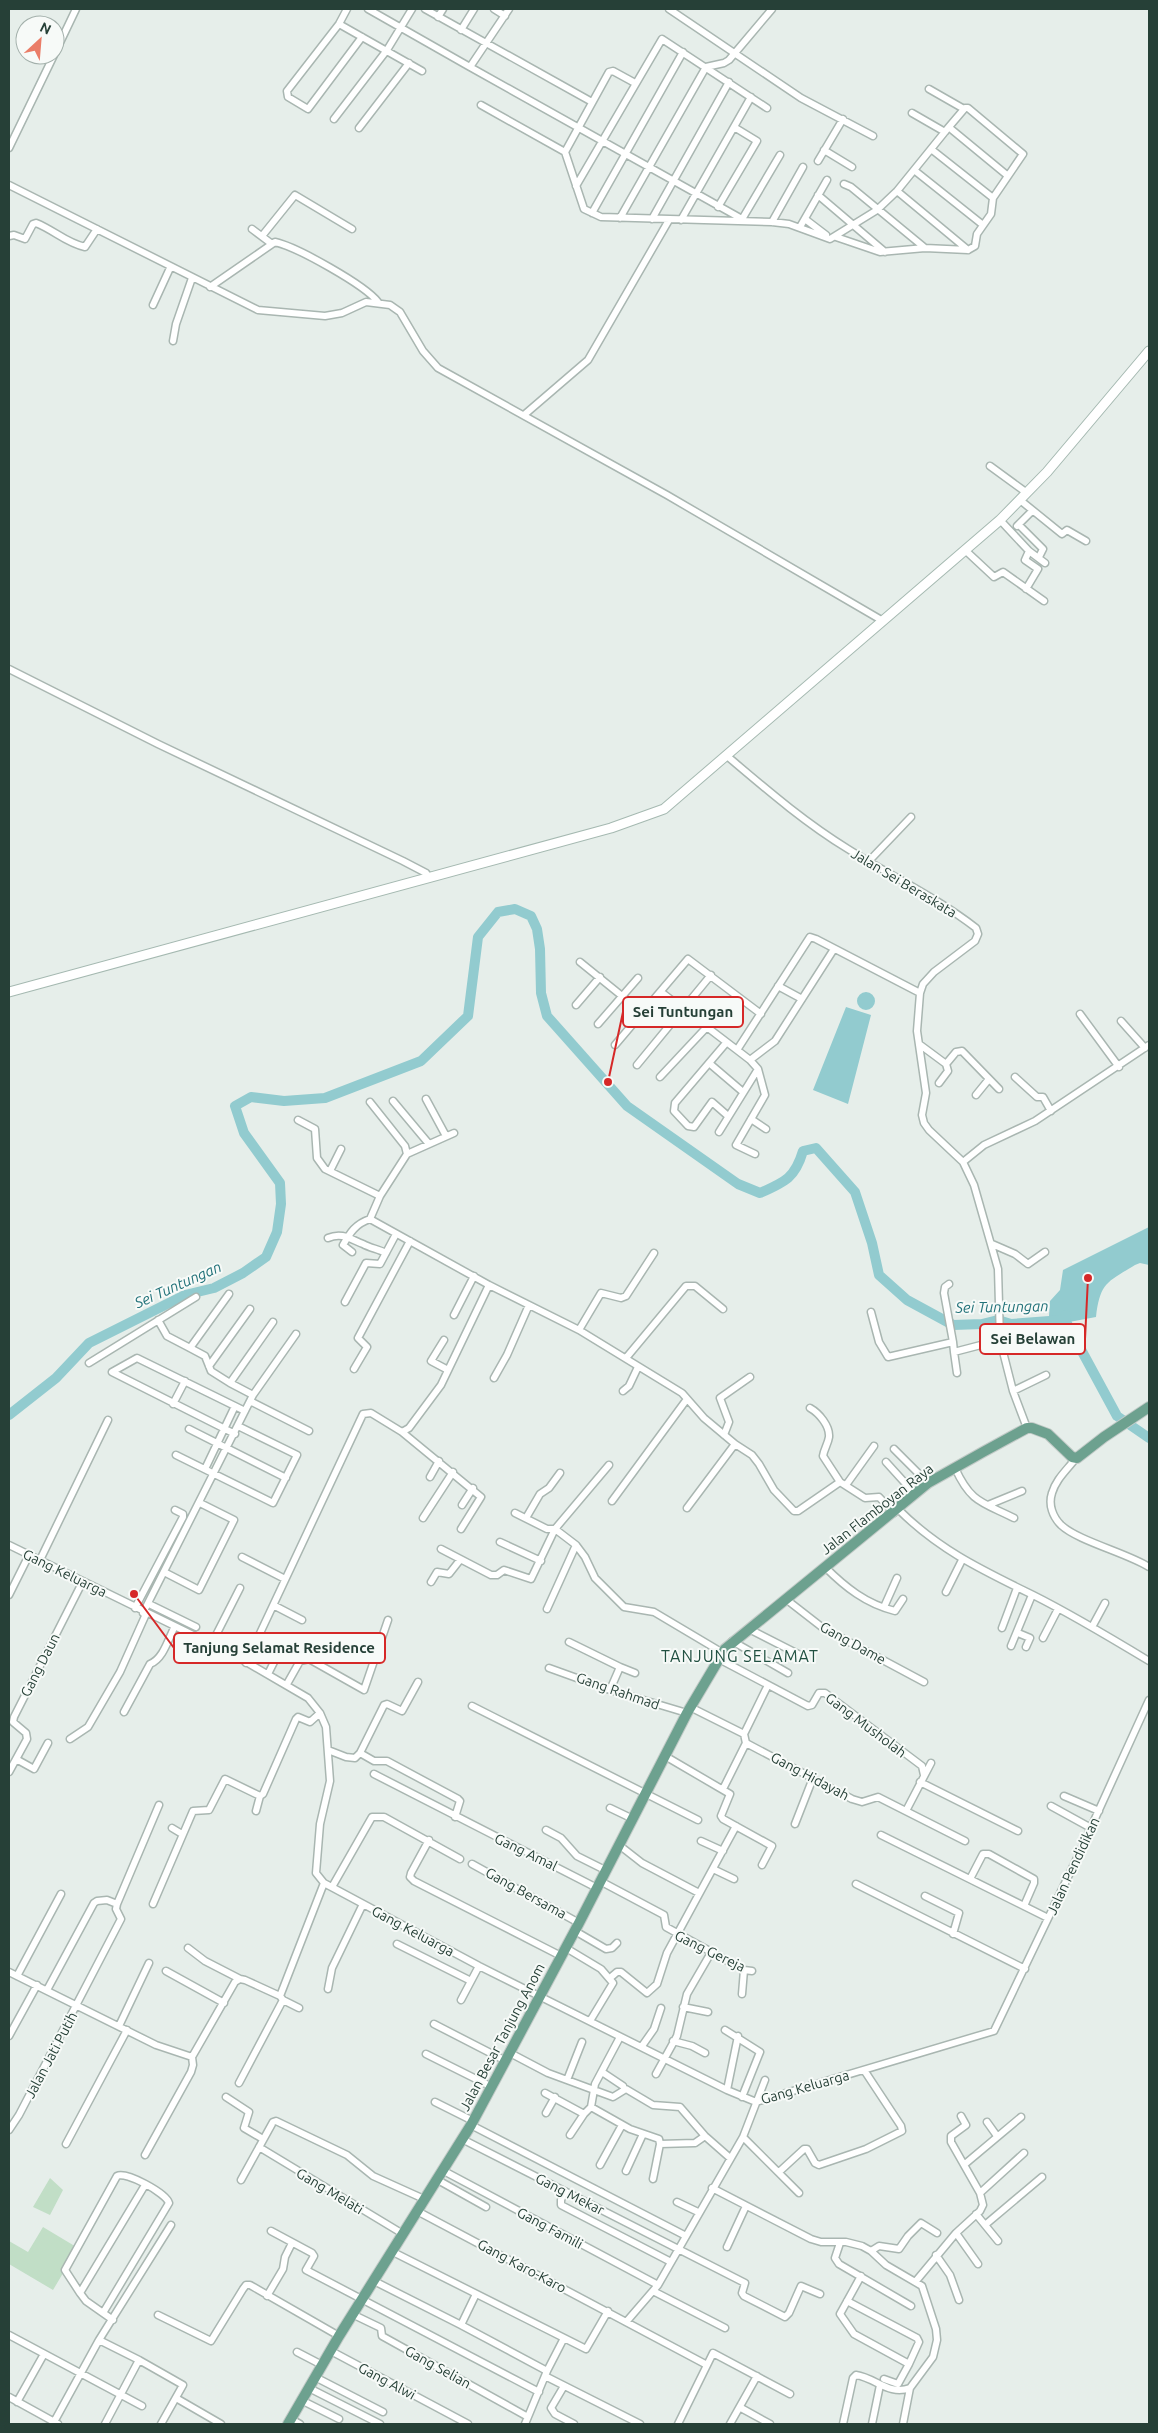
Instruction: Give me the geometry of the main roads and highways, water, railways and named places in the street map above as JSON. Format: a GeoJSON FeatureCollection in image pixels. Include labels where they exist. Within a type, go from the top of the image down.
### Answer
{"type":"FeatureCollection","features":[{"type":"Feature","properties":{"kind":"main road"},"geometry":{"type":"LineString","coordinates":[[9,992],[654,814],[669,806],[883,621],[971,555],[1005,525],[1027,504],[1149,351]]}},
{"type":"Feature","properties":{"kind":"main road","name":"Jalan Flamboyan Raya"},"geometry":{"type":"LineString","coordinates":[[721,1656],[732,1641],[787,1600],[928,1483],[1027,1428],[1036,1428],[1048,1434],[1076,1458],[1149,1407]]}},
{"type":"Feature","properties":{"kind":"main road","name":"Jalan Besar Tanjung Anom"},"geometry":{"type":"LineString","coordinates":[[293,2423],[301,2400],[339,2336],[354,2315],[472,2123],[564,1952],[688,1710],[721,1656]]}},
{"type":"Feature","properties":{"kind":"water"},"geometry":{"type":"Polygon","coordinates":[[[866,992],[872,995],[875,1001],[872,1007],[866,1010],[860,1007],[857,1001],[860,995],[866,992]]]}},
{"type":"Feature","properties":{"kind":"water"},"geometry":{"type":"Polygon","coordinates":[[[846,1007],[871,1015],[848,1104],[813,1090],[846,1007]]]}},
{"type":"Feature","properties":{"kind":"water"},"geometry":{"type":"Polygon","coordinates":[[[1149,1227],[1149,1265],[1140,1263],[1111,1280],[1100,1297],[1096,1317],[1053,1325],[1049,1316],[1050,1301],[1060,1290],[1063,1270],[1149,1227]]]}},
{"type":"Feature","properties":{"kind":"waterway","name":"Sei Tuntungan"},"geometry":{"type":"LineString","coordinates":[[9,1415],[56,1378],[89,1343],[185,1295],[214,1288],[243,1273],[266,1257],[277,1232],[281,1204],[280,1183],[244,1133],[235,1106],[251,1097],[284,1101],[325,1098],[421,1061],[468,1016],[478,937],[498,912],[515,909],[531,916],[537,929],[540,949],[541,993],[547,1016],[627,1106],[738,1184],[760,1193],[788,1178],[800,1160],[803,1151],[816,1148],[855,1192],[872,1243],[879,1275],[907,1300],[953,1325],[982,1324],[998,1320],[1011,1324],[1063,1320]]}},
{"type":"Feature","properties":{"kind":"waterway"},"geometry":{"type":"LineString","coordinates":[[1066,1315],[1065,1320],[1117,1416],[1149,1438]]}},
{"type":"Feature","properties":{"kind":"place","name":"Sei Tuntungan"},"geometry":{"type":"Point","coordinates":[608,1082]}},
{"type":"Feature","properties":{"kind":"place","name":"Sei Belawan"},"geometry":{"type":"Point","coordinates":[1088,1278]}},
{"type":"Feature","properties":{"kind":"place","name":"Tanjung Selamat Residence"},"geometry":{"type":"Point","coordinates":[134,1594]}},
{"type":"Feature","properties":{"kind":"district","name":"TANJUNG SELAMAT"},"geometry":{"type":"Point","coordinates":[740,1656]}}]}
